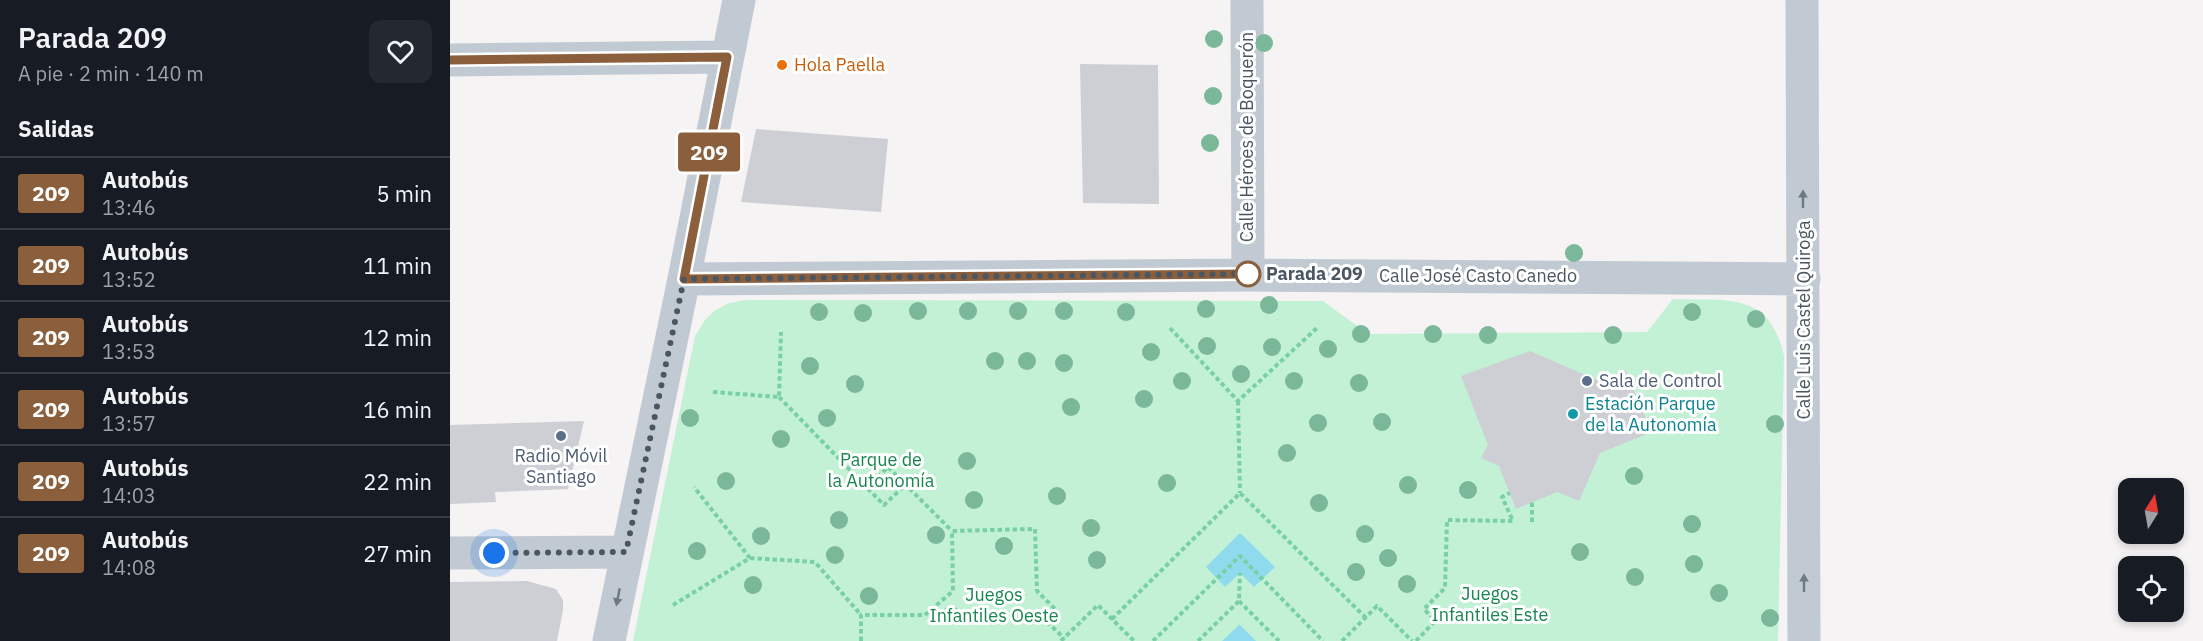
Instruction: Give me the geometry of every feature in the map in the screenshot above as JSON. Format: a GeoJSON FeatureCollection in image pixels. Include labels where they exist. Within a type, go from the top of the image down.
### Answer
{"type":"FeatureCollection","features":[{"type":"Feature","properties":{"kind":"street"},"geometry":{"type":"LineString","coordinates":[[609,641],[739,0]]}},
{"type":"Feature","properties":{"kind":"street","name":"Calle Héroes de Boquerón"},"geometry":{"type":"LineString","coordinates":[[1247,0],[1248,274]]}},
{"type":"Feature","properties":{"kind":"street","name":"Calle Luis Castel Quiroga"},"geometry":{"type":"LineString","coordinates":[[1802,0],[1804,641]]}},
{"type":"Feature","properties":{"kind":"street"},"geometry":{"type":"LineString","coordinates":[[450,60],[727,57]]}},
{"type":"Feature","properties":{"kind":"street","name":"Calle José Casto Canedo"},"geometry":{"type":"LineString","coordinates":[[684,279],[1248,274],[1804,279]]}},
{"type":"Feature","properties":{"kind":"street"},"geometry":{"type":"LineString","coordinates":[[450,553],[626,552]]}},
{"type":"Feature","properties":{"kind":"path"},"geometry":{"type":"LineString","coordinates":[[1238,401],[1318,327]]}},
{"type":"Feature","properties":{"kind":"path"},"geometry":{"type":"LineString","coordinates":[[1170,328],[1238,401],[1240,493],[1365,618]]}},
{"type":"Feature","properties":{"kind":"path"},"geometry":{"type":"LineString","coordinates":[[778,397],[782,332]]}},
{"type":"Feature","properties":{"kind":"path"},"geometry":{"type":"LineString","coordinates":[[713,392],[778,397],[884,505],[906,484]]}},
{"type":"Feature","properties":{"kind":"path"},"geometry":{"type":"LineString","coordinates":[[861,615],[925,615],[953,591],[952,531],[888,467],[867,488]]}},
{"type":"Feature","properties":{"kind":"path"},"geometry":{"type":"LineString","coordinates":[[694,487],[750,558]]}},
{"type":"Feature","properties":{"kind":"path"},"geometry":{"type":"LineString","coordinates":[[1112,619],[1240,493]]}},
{"type":"Feature","properties":{"kind":"path"},"geometry":{"type":"LineString","coordinates":[[1342,641],[1377,606],[1414,641],[1435,621],[1424,609],[1445,588],[1447,519],[1513,521],[1502,496],[1510,494]]}},
{"type":"Feature","properties":{"kind":"path"},"geometry":{"type":"LineString","coordinates":[[1532,502],[1532,522]]}},
{"type":"Feature","properties":{"kind":"path"},"geometry":{"type":"LineString","coordinates":[[952,531],[1035,529],[1037,591],[1056,610],[1046,621],[1062,640],[1098,605],[1134,641]]}},
{"type":"Feature","properties":{"kind":"path"},"geometry":{"type":"LineString","coordinates":[[1153,641],[1240,556],[1323,641]]}},
{"type":"Feature","properties":{"kind":"path"},"geometry":{"type":"LineString","coordinates":[[673,605],[750,558],[815,562],[861,615],[861,641]]}},
{"type":"Feature","properties":{"kind":"path"},"geometry":{"type":"LineString","coordinates":[[1198,641],[1239,601],[1240,573]]}},
{"type":"Feature","properties":{"kind":"path"},"geometry":{"type":"LineString","coordinates":[[1239,601],[1279,641]]}},
{"type":"Feature","properties":{"kind":"green space","name":"Parque de la Autonomía"},"geometry":{"type":"Polygon","coordinates":[[[1673,299],[1728,301],[1744,304],[1757,310],[1768,320],[1777,335],[1784,356],[1778,641],[633,641],[695,336],[714,311],[729,303],[746,300],[1323,301],[1368,334],[1647,332],[1673,299]]]}},
{"type":"Feature","properties":{"kind":"water"},"geometry":{"type":"Polygon","coordinates":[[[1240,533],[1275,567],[1254,587],[1240,573],[1225,587],[1206,567],[1240,533]]]}},
{"type":"Feature","properties":{"kind":"water"},"geometry":{"type":"Polygon","coordinates":[[[1239,625],[1256,641],[1222,641],[1239,625]]]}},
{"type":"Feature","properties":{"kind":"building"},"geometry":{"type":"Polygon","coordinates":[[[1080,64],[1158,65],[1159,204],[1083,203],[1080,64]]]}},
{"type":"Feature","properties":{"kind":"building"},"geometry":{"type":"Polygon","coordinates":[[[756,129],[888,139],[881,212],[741,202],[756,129]]]}},
{"type":"Feature","properties":{"kind":"building","name":"Estación Parque de la Autonomía"},"geometry":{"type":"Polygon","coordinates":[[[1530,351],[1599,381],[1625,370],[1652,432],[1600,453],[1579,501],[1557,492],[1516,509],[1499,466],[1481,458],[1488,445],[1461,376],[1530,351]]]}},
{"type":"Feature","properties":{"kind":"building"},"geometry":{"type":"Polygon","coordinates":[[[584,421],[568,489],[495,492],[496,502],[450,504],[450,425],[584,421]]]}},
{"type":"Feature","properties":{"kind":"building"},"geometry":{"type":"Polygon","coordinates":[[[527,581],[556,589],[563,600],[557,641],[450,641],[450,582],[527,581]]]}},
{"type":"Feature","properties":{"kind":"bus line","name":"209"},"geometry":{"type":"LineString","coordinates":[[450,60],[727,57],[684,279],[1248,274]]}},
{"type":"Feature","properties":{"kind":"place","name":"Hola Paella"},"geometry":{"type":"Point","coordinates":[782,65]}},
{"type":"Feature","properties":{"kind":"place","name":"Parada 209"},"geometry":{"type":"Point","coordinates":[1248,274]}},
{"type":"Feature","properties":{"kind":"place","name":"Sala de Control"},"geometry":{"type":"Point","coordinates":[1587,381]}},
{"type":"Feature","properties":{"kind":"place","name":"Estación Parque de la Autonomía"},"geometry":{"type":"Point","coordinates":[1573,414]}},
{"type":"Feature","properties":{"kind":"place","name":"Radio Móvil Santiago"},"geometry":{"type":"Point","coordinates":[561,436]}},
{"type":"Feature","properties":{"kind":"route"},"geometry":{"type":"LineString","coordinates":[[494,553],[626,552],[684,279],[1248,274]]}},
{"type":"Feature","properties":{"kind":"park label","name":"Juegos Infantiles Este"},"geometry":{"type":"Point","coordinates":[1490,604]}},
{"type":"Feature","properties":{"kind":"park label","name":"Juegos Infantiles Oeste"},"geometry":{"type":"Point","coordinates":[994,605]}}]}
